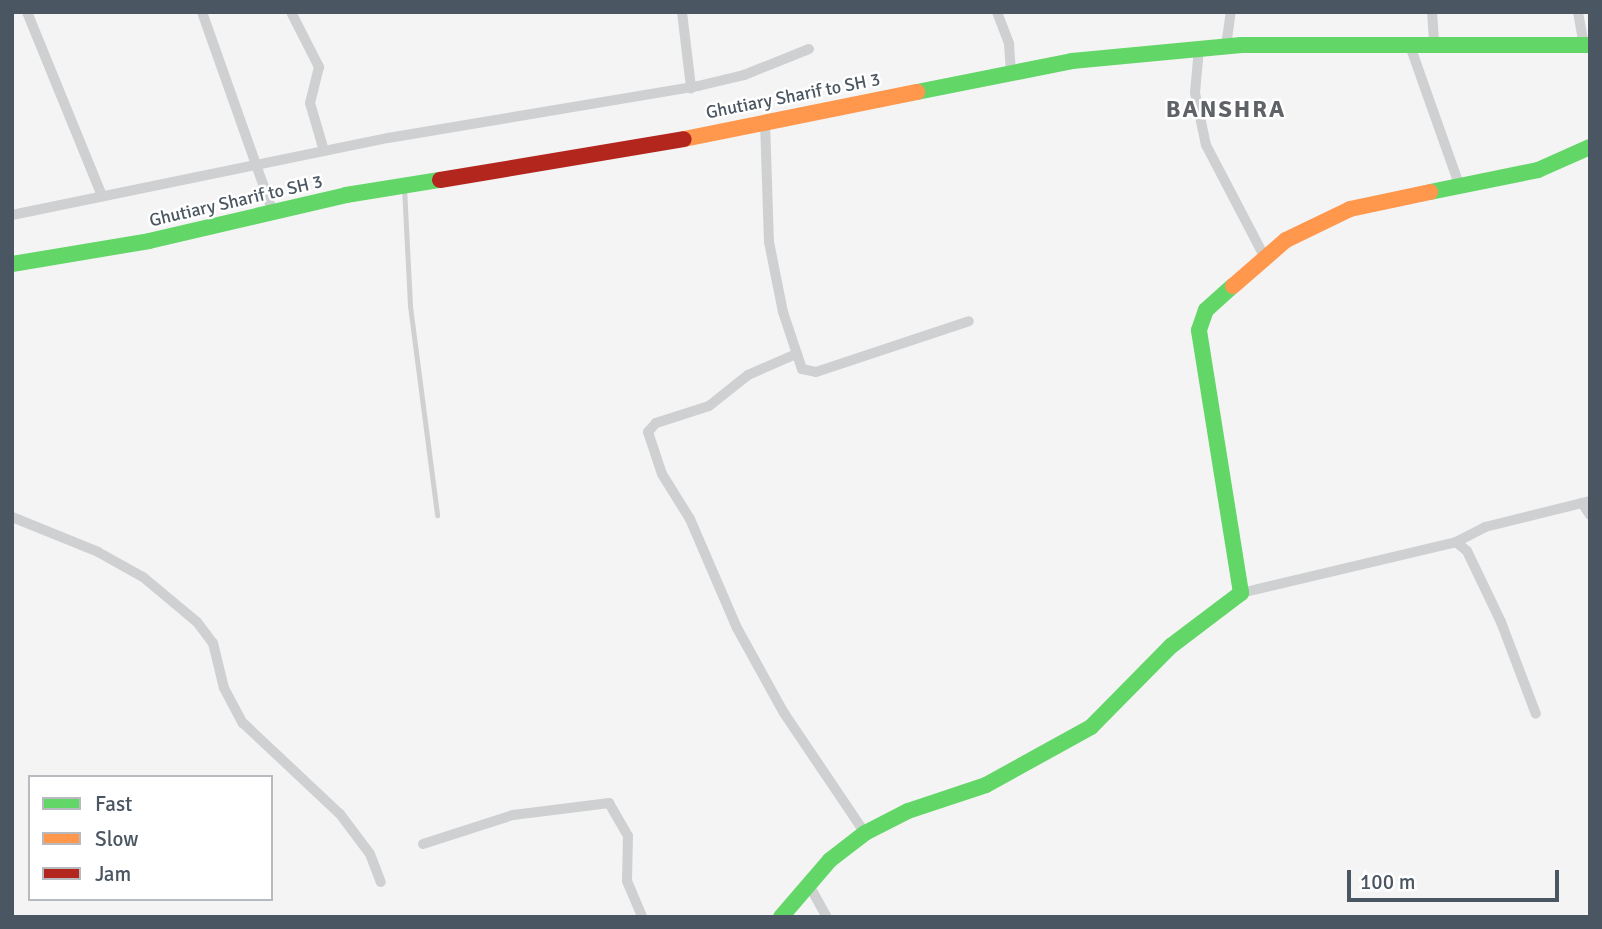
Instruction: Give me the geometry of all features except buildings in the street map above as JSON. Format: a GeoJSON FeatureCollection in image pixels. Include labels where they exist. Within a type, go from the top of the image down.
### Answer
{"type":"FeatureCollection","features":[{"type":"Feature","properties":{"kind":"main road","name":"Ghutiary Sharif to SH 3"},"geometry":{"type":"LineString","coordinates":[[12,264],[149,241],[271,207],[404,187],[765,122],[1072,61],[1226,46],[1409,43],[1587,45]]}},
{"type":"Feature","properties":{"kind":"main road"},"geometry":{"type":"LineString","coordinates":[[781,917],[809,885],[865,833],[908,811],[996,781],[1091,727],[1171,646],[1241,593],[1199,330],[1206,310],[1299,232],[1350,209],[1459,184],[1538,170],[1590,147]]}},
{"type":"Feature","properties":{"kind":"street"},"geometry":{"type":"LineString","coordinates":[[27,12],[102,196]]}},
{"type":"Feature","properties":{"kind":"street"},"geometry":{"type":"LineString","coordinates":[[202,12],[271,207]]}},
{"type":"Feature","properties":{"kind":"street"},"geometry":{"type":"LineString","coordinates":[[291,12],[319,67],[310,103],[324,151]]}},
{"type":"Feature","properties":{"kind":"street"},"geometry":{"type":"LineString","coordinates":[[681,12],[691,88]]}},
{"type":"Feature","properties":{"kind":"street"},"geometry":{"type":"LineString","coordinates":[[997,12],[1009,44],[1011,73]]}},
{"type":"Feature","properties":{"kind":"street"},"geometry":{"type":"LineString","coordinates":[[1226,46],[1231,12]]}},
{"type":"Feature","properties":{"kind":"street"},"geometry":{"type":"LineString","coordinates":[[1432,12],[1434,43]]}},
{"type":"Feature","properties":{"kind":"street"},"geometry":{"type":"LineString","coordinates":[[1578,12],[1587,45]]}},
{"type":"Feature","properties":{"kind":"street"},"geometry":{"type":"LineString","coordinates":[[1409,43],[1459,184]]}},
{"type":"Feature","properties":{"kind":"street"},"geometry":{"type":"LineString","coordinates":[[1199,48],[1195,93],[1206,145],[1265,258]]}},
{"type":"Feature","properties":{"kind":"street"},"geometry":{"type":"LineString","coordinates":[[12,215],[102,196],[258,170],[324,151],[691,88],[744,75],[809,49]]}},
{"type":"Feature","properties":{"kind":"street"},"geometry":{"type":"LineString","coordinates":[[765,122],[769,242],[802,369],[816,372],[969,321]]}},
{"type":"Feature","properties":{"kind":"street"},"geometry":{"type":"LineString","coordinates":[[796,354],[748,375],[709,406],[656,424],[648,432],[662,474],[690,519],[750,652],[783,713],[865,833]]}},
{"type":"Feature","properties":{"kind":"street"},"geometry":{"type":"LineString","coordinates":[[1241,593],[1456,542],[1485,527],[1586,502],[1590,515]]}},
{"type":"Feature","properties":{"kind":"street"},"geometry":{"type":"LineString","coordinates":[[12,517],[98,552],[143,576],[197,622],[213,643],[224,688],[243,723],[340,814],[370,855],[381,881]]}},
{"type":"Feature","properties":{"kind":"street"},"geometry":{"type":"LineString","coordinates":[[1456,542],[1467,551],[1490,598],[1536,714]]}},
{"type":"Feature","properties":{"kind":"street"},"geometry":{"type":"LineString","coordinates":[[423,844],[513,815],[609,803],[628,836],[627,881],[642,917]]}},
{"type":"Feature","properties":{"kind":"street"},"geometry":{"type":"LineString","coordinates":[[809,885],[827,917]]}},
{"type":"Feature","properties":{"kind":"lane"},"geometry":{"type":"LineString","coordinates":[[404,187],[410,306],[437,514]]}},
{"type":"Feature","properties":{"kind":"traffic: fast"},"geometry":{"type":"LineString","coordinates":[[917,92],[1072,61],[1241,45],[1590,45]]}},
{"type":"Feature","properties":{"kind":"traffic: fast"},"geometry":{"type":"LineString","coordinates":[[1430,192],[1538,170],[1590,147]]}},
{"type":"Feature","properties":{"kind":"traffic: fast"},"geometry":{"type":"LineString","coordinates":[[12,264],[149,241],[346,195],[440,180]]}},
{"type":"Feature","properties":{"kind":"traffic: fast"},"geometry":{"type":"LineString","coordinates":[[781,917],[830,860],[865,833],[908,811],[986,785],[1091,727],[1171,646],[1241,593],[1199,330],[1206,310],[1233,286]]}},
{"type":"Feature","properties":{"kind":"traffic: slow"},"geometry":{"type":"LineString","coordinates":[[684,139],[917,92]]}},
{"type":"Feature","properties":{"kind":"traffic: slow"},"geometry":{"type":"LineString","coordinates":[[1233,286],[1286,240],[1350,209],[1430,192]]}},
{"type":"Feature","properties":{"kind":"traffic: jam"},"geometry":{"type":"LineString","coordinates":[[440,180],[684,139]]}},
{"type":"Feature","properties":{"kind":"district","name":"BANSHRA"},"geometry":{"type":"Point","coordinates":[1226,110]}}]}
